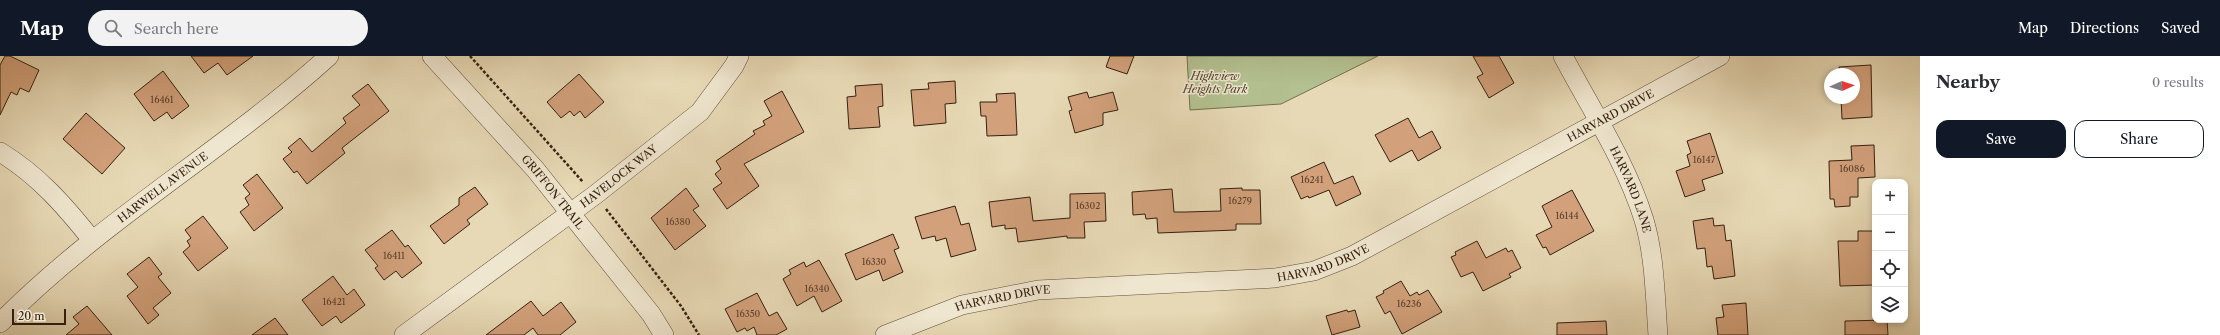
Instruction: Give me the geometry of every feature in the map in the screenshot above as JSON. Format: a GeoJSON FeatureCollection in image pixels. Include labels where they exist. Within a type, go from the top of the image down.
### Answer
{"type":"FeatureCollection","features":[{"type":"Feature","properties":{"kind":"street","name":"HARWELL AVENUE"},"geometry":{"type":"LineString","coordinates":[[0,323],[27,296],[92,240],[289,92],[329,56]]}},
{"type":"Feature","properties":{"kind":"street","name":"GRIFFON TRAIL"},"geometry":{"type":"LineString","coordinates":[[432,56],[496,125],[571,213],[651,314],[664,335]]}},
{"type":"Feature","properties":{"kind":"street","name":"HAVELOCK WAY"},"geometry":{"type":"LineString","coordinates":[[404,335],[571,213],[700,112],[734,66],[739,56]]}},
{"type":"Feature","properties":{"kind":"street","name":"HARVARD LANE"},"geometry":{"type":"LineString","coordinates":[[1562,56],[1622,166],[1644,220],[1651,248],[1658,335]]}},
{"type":"Feature","properties":{"kind":"street","name":"HARVARD DRIVE"},"geometry":{"type":"LineString","coordinates":[[885,335],[962,304],[1038,290],[1275,278],[1314,271],[1352,256],[1720,56]]}},
{"type":"Feature","properties":{"kind":"street"},"geometry":{"type":"LineString","coordinates":[[0,152],[27,171],[64,204],[92,240]]}},
{"type":"Feature","properties":{"kind":"green space","name":"Highview Heights Park"},"geometry":{"type":"Polygon","coordinates":[[[1187,56],[1378,56],[1281,104],[1190,110],[1187,56]]]}},
{"type":"Feature","properties":{"kind":"building"},"geometry":{"type":"Polygon","coordinates":[[[5,56],[10,56],[39,70],[29,92],[20,88],[17,95],[11,92],[0,115],[0,65],[5,56]]]}},
{"type":"Feature","properties":{"kind":"building"},"geometry":{"type":"Polygon","coordinates":[[[191,56],[253,56],[227,75],[218,63],[204,73],[191,56]]]}},
{"type":"Feature","properties":{"kind":"building"},"geometry":{"type":"Polygon","coordinates":[[[1110,56],[1134,56],[1127,74],[1106,67],[1110,56]]]}},
{"type":"Feature","properties":{"kind":"building"},"geometry":{"type":"Polygon","coordinates":[[[1473,56],[1499,56],[1514,83],[1489,98],[1477,77],[1483,74],[1473,56]]]}},
{"type":"Feature","properties":{"kind":"building"},"geometry":{"type":"Polygon","coordinates":[[[1871,65],[1872,117],[1842,119],[1841,104],[1860,104],[1860,68],[1839,67],[1871,65]]]}},
{"type":"Feature","properties":{"kind":"building"},"geometry":{"type":"Polygon","coordinates":[[[163,71],[189,106],[172,119],[167,112],[154,121],[134,94],[163,71]]]}},
{"type":"Feature","properties":{"kind":"building"},"geometry":{"type":"Polygon","coordinates":[[[579,74],[604,102],[585,118],[580,111],[574,116],[570,111],[561,118],[547,102],[579,74]]]}},
{"type":"Feature","properties":{"kind":"building"},"geometry":{"type":"Polygon","coordinates":[[[955,81],[956,103],[945,104],[946,123],[914,126],[911,90],[929,89],[928,83],[955,81]]]}},
{"type":"Feature","properties":{"kind":"building"},"geometry":{"type":"Polygon","coordinates":[[[368,84],[389,111],[342,148],[345,153],[307,184],[297,171],[294,173],[283,159],[292,152],[288,148],[300,138],[312,152],[346,123],[343,118],[360,105],[352,96],[368,84]]]}},
{"type":"Feature","properties":{"kind":"building"},"geometry":{"type":"Polygon","coordinates":[[[882,84],[883,106],[878,107],[880,127],[849,129],[847,97],[856,96],[855,86],[882,84]]]}},
{"type":"Feature","properties":{"kind":"building"},"geometry":{"type":"Polygon","coordinates":[[[782,91],[804,132],[744,164],[759,186],[727,209],[713,189],[722,183],[715,174],[721,169],[716,161],[755,134],[753,131],[765,125],[763,121],[772,116],[764,101],[782,91]]]}},
{"type":"Feature","properties":{"kind":"building"},"geometry":{"type":"Polygon","coordinates":[[[1087,92],[1089,98],[1113,92],[1118,110],[1103,113],[1103,125],[1075,133],[1069,111],[1072,110],[1068,97],[1087,92]]]}},
{"type":"Feature","properties":{"kind":"building"},"geometry":{"type":"Polygon","coordinates":[[[1015,93],[1017,135],[987,136],[986,116],[981,116],[980,102],[997,102],[996,94],[1015,93]]]}},
{"type":"Feature","properties":{"kind":"building"},"geometry":{"type":"Polygon","coordinates":[[[86,113],[125,148],[102,174],[63,139],[86,113]]]}},
{"type":"Feature","properties":{"kind":"building"},"geometry":{"type":"Polygon","coordinates":[[[1408,118],[1419,138],[1432,131],[1441,148],[1418,161],[1412,150],[1390,162],[1375,135],[1408,118]]]}},
{"type":"Feature","properties":{"kind":"building"},"geometry":{"type":"Polygon","coordinates":[[[1710,133],[1723,173],[1702,180],[1705,190],[1685,197],[1676,171],[1690,166],[1687,155],[1691,153],[1687,141],[1710,133]]]}},
{"type":"Feature","properties":{"kind":"building"},"geometry":{"type":"Polygon","coordinates":[[[1874,145],[1875,177],[1858,178],[1858,197],[1850,197],[1850,206],[1835,207],[1834,199],[1830,199],[1829,161],[1852,160],[1851,146],[1874,145]]]}},
{"type":"Feature","properties":{"kind":"building"},"geometry":{"type":"Polygon","coordinates":[[[1324,162],[1334,184],[1353,176],[1361,194],[1336,206],[1329,190],[1309,198],[1308,196],[1301,199],[1291,177],[1324,162]]]}},
{"type":"Feature","properties":{"kind":"building"},"geometry":{"type":"Polygon","coordinates":[[[257,174],[283,208],[254,231],[240,212],[249,205],[245,198],[250,194],[243,185],[257,174]]]}},
{"type":"Feature","properties":{"kind":"building"},"geometry":{"type":"Polygon","coordinates":[[[475,187],[488,204],[467,220],[470,224],[444,244],[430,226],[459,205],[459,198],[475,187]]]}},
{"type":"Feature","properties":{"kind":"building"},"geometry":{"type":"Polygon","coordinates":[[[686,188],[699,206],[693,210],[706,226],[675,250],[651,218],[686,188]]]}},
{"type":"Feature","properties":{"kind":"building"},"geometry":{"type":"Polygon","coordinates":[[[1242,188],[1242,190],[1260,190],[1261,224],[1236,224],[1236,230],[1158,233],[1157,218],[1146,219],[1145,214],[1133,215],[1132,192],[1172,189],[1174,212],[1221,211],[1220,189],[1242,188]]]}},
{"type":"Feature","properties":{"kind":"building"},"geometry":{"type":"Polygon","coordinates":[[[1572,190],[1594,231],[1550,255],[1546,247],[1543,248],[1536,235],[1552,227],[1542,206],[1572,190]]]}},
{"type":"Feature","properties":{"kind":"building"},"geometry":{"type":"Polygon","coordinates":[[[1105,193],[1106,221],[1084,222],[1085,238],[1067,238],[1067,236],[1018,242],[1016,228],[1005,229],[1005,225],[992,227],[989,202],[1030,197],[1033,221],[1070,218],[1070,194],[1105,193]]]}},
{"type":"Feature","properties":{"kind":"building"},"geometry":{"type":"Polygon","coordinates":[[[955,206],[961,225],[969,223],[976,250],[951,257],[946,238],[936,241],[935,236],[922,239],[915,217],[955,206]]]}},
{"type":"Feature","properties":{"kind":"building"},"geometry":{"type":"Polygon","coordinates":[[[203,216],[228,248],[198,271],[183,252],[190,246],[187,241],[191,238],[185,230],[203,216]]]}},
{"type":"Feature","properties":{"kind":"building"},"geometry":{"type":"Polygon","coordinates":[[[1713,218],[1714,226],[1724,225],[1726,241],[1731,240],[1735,276],[1714,279],[1712,266],[1707,267],[1705,248],[1697,249],[1693,221],[1713,218]]]}},
{"type":"Feature","properties":{"kind":"building"},"geometry":{"type":"Polygon","coordinates":[[[392,230],[405,247],[408,245],[422,263],[402,278],[396,271],[384,280],[375,268],[378,266],[365,250],[392,230]]]}},
{"type":"Feature","properties":{"kind":"building"},"geometry":{"type":"Polygon","coordinates":[[[1858,231],[1872,231],[1872,285],[1840,286],[1838,241],[1858,241],[1858,231]]]}},
{"type":"Feature","properties":{"kind":"building"},"geometry":{"type":"Polygon","coordinates":[[[893,234],[899,248],[894,250],[903,272],[883,281],[879,270],[856,280],[845,254],[893,234]]]}},
{"type":"Feature","properties":{"kind":"building"},"geometry":{"type":"Polygon","coordinates":[[[1477,241],[1486,258],[1506,248],[1508,252],[1512,250],[1521,268],[1509,274],[1511,277],[1483,291],[1473,272],[1461,277],[1451,257],[1456,255],[1455,252],[1477,241]]]}},
{"type":"Feature","properties":{"kind":"building"},"geometry":{"type":"Polygon","coordinates":[[[149,257],[162,274],[158,277],[171,293],[153,308],[159,315],[148,324],[127,296],[138,287],[127,274],[149,257]]]}},
{"type":"Feature","properties":{"kind":"building"},"geometry":{"type":"Polygon","coordinates":[[[819,260],[842,301],[822,312],[814,296],[797,306],[783,279],[791,274],[789,270],[804,262],[806,267],[819,260]]]}},
{"type":"Feature","properties":{"kind":"building"},"geometry":{"type":"Polygon","coordinates":[[[333,276],[347,295],[354,289],[365,305],[341,323],[336,316],[322,326],[302,300],[333,276]]]}},
{"type":"Feature","properties":{"kind":"building"},"geometry":{"type":"Polygon","coordinates":[[[1401,281],[1410,296],[1417,292],[1419,295],[1428,290],[1442,312],[1402,334],[1390,311],[1385,314],[1376,297],[1384,293],[1383,291],[1401,281]]]}},
{"type":"Feature","properties":{"kind":"building"},"geometry":{"type":"Polygon","coordinates":[[[757,293],[769,316],[777,312],[787,329],[776,335],[757,335],[754,327],[747,331],[745,328],[737,332],[725,309],[757,293]]]}},
{"type":"Feature","properties":{"kind":"building"},"geometry":{"type":"Polygon","coordinates":[[[531,301],[543,316],[561,302],[576,322],[560,335],[538,335],[533,328],[524,335],[486,335],[531,301]]]}},
{"type":"Feature","properties":{"kind":"building"},"geometry":{"type":"Polygon","coordinates":[[[1746,303],[1748,335],[1718,335],[1716,318],[1724,317],[1722,305],[1746,303]]]}},
{"type":"Feature","properties":{"kind":"building"},"geometry":{"type":"Polygon","coordinates":[[[87,306],[112,335],[66,335],[79,324],[73,317],[87,306]]]}},
{"type":"Feature","properties":{"kind":"building"},"geometry":{"type":"Polygon","coordinates":[[[1347,310],[1348,312],[1355,310],[1360,327],[1332,335],[1326,316],[1347,310]]]}},
{"type":"Feature","properties":{"kind":"building"},"geometry":{"type":"Polygon","coordinates":[[[275,318],[288,335],[252,335],[275,318]]]}},
{"type":"Feature","properties":{"kind":"building"},"geometry":{"type":"Polygon","coordinates":[[[1872,320],[1872,323],[1887,323],[1888,335],[1845,335],[1845,321],[1872,320]]]}},
{"type":"Feature","properties":{"kind":"building"},"geometry":{"type":"Polygon","coordinates":[[[1606,321],[1607,335],[1557,335],[1557,323],[1606,321]]]}}]}
